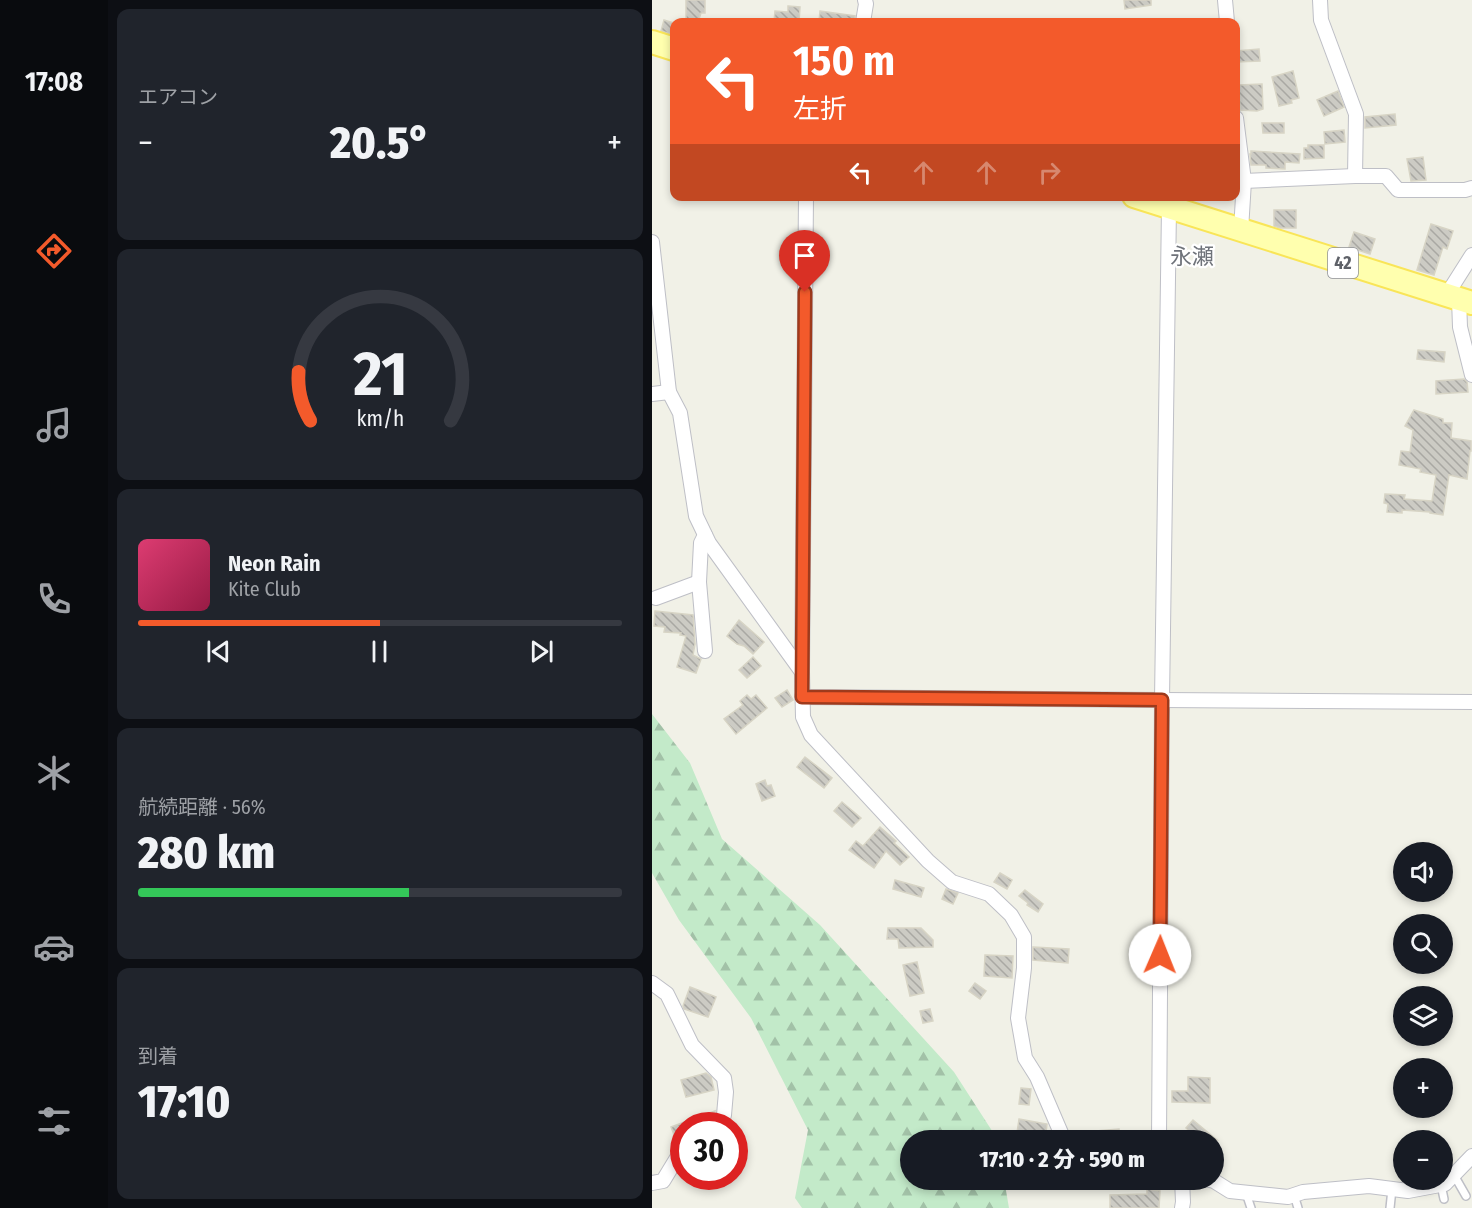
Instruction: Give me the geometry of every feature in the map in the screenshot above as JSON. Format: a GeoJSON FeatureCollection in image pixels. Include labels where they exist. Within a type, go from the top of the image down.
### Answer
{"type":"FeatureCollection","features":[{"type":"Feature","properties":{"kind":"main road"},"geometry":{"type":"LineString","coordinates":[[652,42],[670,48]]}},
{"type":"Feature","properties":{"kind":"main road","name":"42"},"geometry":{"type":"LineString","coordinates":[[1149,201],[1459,299]]}},
{"type":"Feature","properties":{"kind":"street"},"geometry":{"type":"LineString","coordinates":[[864,18],[865,0]]}},
{"type":"Feature","properties":{"kind":"street"},"geometry":{"type":"LineString","coordinates":[[1225,0],[1227,18]]}},
{"type":"Feature","properties":{"kind":"street"},"geometry":{"type":"LineString","coordinates":[[1320,0],[1321,20],[1356,114],[1356,176]]}},
{"type":"Feature","properties":{"kind":"street"},"geometry":{"type":"LineString","coordinates":[[1240,150],[1244,181],[1241,230]]}},
{"type":"Feature","properties":{"kind":"street"},"geometry":{"type":"LineString","coordinates":[[1244,181],[1386,176],[1398,190],[1465,190],[1471,188]]}},
{"type":"Feature","properties":{"kind":"street"},"geometry":{"type":"LineString","coordinates":[[806,201],[803,717],[811,735],[928,861],[952,882],[989,894],[1011,915],[1024,937],[1024,968],[1018,1018],[1025,1058],[1037,1077],[1060,1130]]}},
{"type":"Feature","properties":{"kind":"street"},"geometry":{"type":"LineString","coordinates":[[1159,1130],[1169,208]]}},
{"type":"Feature","properties":{"kind":"street"},"geometry":{"type":"LineString","coordinates":[[652,242],[669,392],[680,413],[696,516],[709,543],[802,672]]}},
{"type":"Feature","properties":{"kind":"street"},"geometry":{"type":"LineString","coordinates":[[1471,255],[1459,299],[1460,327],[1471,375]]}},
{"type":"Feature","properties":{"kind":"street"},"geometry":{"type":"LineString","coordinates":[[652,394],[669,392]]}},
{"type":"Feature","properties":{"kind":"street"},"geometry":{"type":"LineString","coordinates":[[705,535],[701,543],[699,582],[705,651]]}},
{"type":"Feature","properties":{"kind":"street"},"geometry":{"type":"LineString","coordinates":[[656,598],[699,582]]}},
{"type":"Feature","properties":{"kind":"street"},"geometry":{"type":"LineString","coordinates":[[802,697],[1471,702]]}},
{"type":"Feature","properties":{"kind":"street"},"geometry":{"type":"LineString","coordinates":[[652,983],[667,994],[692,1045],[724,1078],[726,1092],[724,1112]]}},
{"type":"Feature","properties":{"kind":"street"},"geometry":{"type":"LineString","coordinates":[[1454,1174],[1471,1156]]}},
{"type":"Feature","properties":{"kind":"street"},"geometry":{"type":"LineString","coordinates":[[652,1183],[663,1181],[670,1170]]}},
{"type":"Feature","properties":{"kind":"street"},"geometry":{"type":"LineString","coordinates":[[1224,1187],[1230,1191],[1288,1197],[1296,1202],[1303,1192],[1369,1186],[1392,1189]]}},
{"type":"Feature","properties":{"kind":"street"},"geometry":{"type":"LineString","coordinates":[[1182,1190],[1182,1208]]}},
{"type":"Feature","properties":{"kind":"lane"},"geometry":{"type":"LineString","coordinates":[[1454,1174],[1466,1196]]}},
{"type":"Feature","properties":{"kind":"lane"},"geometry":{"type":"LineString","coordinates":[[1390,1208],[1392,1189]]}},
{"type":"Feature","properties":{"kind":"lane"},"geometry":{"type":"LineString","coordinates":[[1442,1190],[1444,1199]]}},
{"type":"Feature","properties":{"kind":"lane"},"geometry":{"type":"LineString","coordinates":[[1245,1192],[1251,1208]]}},
{"type":"Feature","properties":{"kind":"green space"},"geometry":{"type":"Polygon","coordinates":[[[652,714],[690,763],[722,839],[820,925],[954,1072],[992,1130],[900,1130],[900,1190],[1006,1190],[1009,1208],[802,1208],[795,1198],[808,1130],[751,1018],[679,920],[652,873],[652,714]]]}},
{"type":"Feature","properties":{"kind":"building"},"geometry":{"type":"Polygon","coordinates":[[[686,0],[705,0],[705,13],[701,13],[699,18],[686,18],[686,0]]]}},
{"type":"Feature","properties":{"kind":"building"},"geometry":{"type":"Polygon","coordinates":[[[1124,0],[1151,0],[1151,5],[1125,9],[1124,0]]]}},
{"type":"Feature","properties":{"kind":"building"},"geometry":{"type":"Polygon","coordinates":[[[788,6],[800,7],[799,18],[774,18],[775,11],[788,12],[788,6]]]}},
{"type":"Feature","properties":{"kind":"building"},"geometry":{"type":"Polygon","coordinates":[[[820,11],[855,16],[855,18],[819,18],[820,11]]]}},
{"type":"Feature","properties":{"kind":"building"},"geometry":{"type":"Polygon","coordinates":[[[664,20],[670,22],[670,34],[661,31],[664,20]]]}},
{"type":"Feature","properties":{"kind":"building"},"geometry":{"type":"Polygon","coordinates":[[[1259,49],[1260,61],[1240,62],[1240,51],[1259,49]]]}},
{"type":"Feature","properties":{"kind":"building"},"geometry":{"type":"Polygon","coordinates":[[[1293,71],[1299,98],[1291,100],[1292,103],[1279,106],[1272,77],[1293,71]]]}},
{"type":"Feature","properties":{"kind":"building"},"geometry":{"type":"Polygon","coordinates":[[[1262,84],[1263,109],[1240,110],[1240,85],[1262,84]]]}},
{"type":"Feature","properties":{"kind":"building"},"geometry":{"type":"Polygon","coordinates":[[[1338,91],[1344,107],[1324,116],[1317,100],[1338,91]]]}},
{"type":"Feature","properties":{"kind":"building"},"geometry":{"type":"Polygon","coordinates":[[[1395,114],[1396,125],[1365,128],[1365,117],[1395,114]]]}},
{"type":"Feature","properties":{"kind":"building"},"geometry":{"type":"Polygon","coordinates":[[[1262,123],[1284,123],[1284,133],[1263,133],[1262,123]]]}},
{"type":"Feature","properties":{"kind":"building"},"geometry":{"type":"Polygon","coordinates":[[[1344,130],[1345,142],[1325,144],[1324,132],[1344,130]]]}},
{"type":"Feature","properties":{"kind":"building"},"geometry":{"type":"Polygon","coordinates":[[[1308,145],[1324,145],[1324,158],[1304,159],[1304,148],[1308,148],[1308,145]]]}},
{"type":"Feature","properties":{"kind":"building"},"geometry":{"type":"Polygon","coordinates":[[[1251,151],[1300,154],[1299,163],[1285,162],[1285,169],[1251,165],[1251,151]]]}},
{"type":"Feature","properties":{"kind":"building"},"geometry":{"type":"Polygon","coordinates":[[[1423,157],[1426,180],[1411,181],[1407,159],[1423,157]]]}},
{"type":"Feature","properties":{"kind":"building"},"geometry":{"type":"Polygon","coordinates":[[[1274,210],[1296,210],[1296,228],[1274,226],[1274,210]]]}},
{"type":"Feature","properties":{"kind":"building"},"geometry":{"type":"Polygon","coordinates":[[[1431,224],[1453,231],[1447,249],[1443,247],[1434,275],[1417,270],[1431,224]]]}},
{"type":"Feature","properties":{"kind":"building"},"geometry":{"type":"Polygon","coordinates":[[[1354,232],[1375,239],[1370,254],[1349,247],[1354,232]]]}},
{"type":"Feature","properties":{"kind":"building"},"geometry":{"type":"Polygon","coordinates":[[[1418,350],[1445,352],[1444,362],[1417,359],[1418,350]]]}},
{"type":"Feature","properties":{"kind":"building"},"geometry":{"type":"Polygon","coordinates":[[[1464,379],[1467,382],[1468,392],[1436,394],[1436,381],[1464,379]]]}},
{"type":"Feature","properties":{"kind":"building"},"geometry":{"type":"Polygon","coordinates":[[[1414,410],[1443,419],[1443,423],[1452,423],[1451,438],[1471,441],[1467,479],[1449,475],[1443,515],[1402,510],[1402,513],[1387,512],[1388,504],[1384,503],[1385,494],[1405,495],[1404,499],[1432,501],[1436,475],[1420,472],[1421,469],[1399,465],[1401,451],[1410,452],[1413,430],[1405,426],[1414,410]]]}},
{"type":"Feature","properties":{"kind":"building"},"geometry":{"type":"Polygon","coordinates":[[[655,611],[693,615],[695,644],[693,655],[701,659],[696,673],[677,667],[686,636],[680,635],[681,633],[664,632],[665,627],[654,626],[655,611]]]}},
{"type":"Feature","properties":{"kind":"building"},"geometry":{"type":"Polygon","coordinates":[[[739,620],[764,642],[753,654],[727,636],[739,620]]]}},
{"type":"Feature","properties":{"kind":"building"},"geometry":{"type":"Polygon","coordinates":[[[753,657],[761,666],[747,678],[739,670],[753,657]]]}},
{"type":"Feature","properties":{"kind":"building"},"geometry":{"type":"Polygon","coordinates":[[[787,690],[793,700],[782,707],[775,698],[787,690]]]}},
{"type":"Feature","properties":{"kind":"building"},"geometry":{"type":"Polygon","coordinates":[[[747,695],[751,699],[756,695],[767,708],[736,734],[724,719],[743,705],[740,701],[747,695]]]}},
{"type":"Feature","properties":{"kind":"building"},"geometry":{"type":"Polygon","coordinates":[[[805,757],[832,778],[824,788],[797,767],[805,757]]]}},
{"type":"Feature","properties":{"kind":"building"},"geometry":{"type":"Polygon","coordinates":[[[765,780],[767,786],[771,785],[775,796],[762,801],[756,784],[765,780]]]}},
{"type":"Feature","properties":{"kind":"building"},"geometry":{"type":"Polygon","coordinates":[[[842,802],[861,818],[852,827],[834,811],[842,802]]]}},
{"type":"Feature","properties":{"kind":"building"},"geometry":{"type":"Polygon","coordinates":[[[880,827],[909,857],[900,865],[886,851],[874,868],[849,850],[856,841],[863,846],[880,827]]]}},
{"type":"Feature","properties":{"kind":"building"},"geometry":{"type":"Polygon","coordinates":[[[1000,873],[1012,880],[1007,889],[994,882],[1000,873]]]}},
{"type":"Feature","properties":{"kind":"building"},"geometry":{"type":"Polygon","coordinates":[[[895,880],[924,888],[921,897],[893,889],[895,880]]]}},
{"type":"Feature","properties":{"kind":"building"},"geometry":{"type":"Polygon","coordinates":[[[946,889],[958,893],[953,904],[942,899],[946,889]]]}},
{"type":"Feature","properties":{"kind":"building"},"geometry":{"type":"Polygon","coordinates":[[[1025,890],[1043,904],[1038,912],[1019,896],[1025,890]]]}},
{"type":"Feature","properties":{"kind":"building"},"geometry":{"type":"Polygon","coordinates":[[[888,928],[921,928],[933,940],[933,947],[899,948],[898,939],[887,939],[888,928]]]}},
{"type":"Feature","properties":{"kind":"building"},"geometry":{"type":"Polygon","coordinates":[[[1033,947],[1069,949],[1068,963],[1033,960],[1033,947]]]}},
{"type":"Feature","properties":{"kind":"building"},"geometry":{"type":"Polygon","coordinates":[[[985,955],[1013,956],[1012,978],[984,976],[985,955]]]}},
{"type":"Feature","properties":{"kind":"building"},"geometry":{"type":"Polygon","coordinates":[[[917,962],[924,993],[910,996],[903,965],[917,962]]]}},
{"type":"Feature","properties":{"kind":"building"},"geometry":{"type":"Polygon","coordinates":[[[975,983],[986,991],[980,999],[969,991],[975,983]]]}},
{"type":"Feature","properties":{"kind":"building"},"geometry":{"type":"Polygon","coordinates":[[[690,987],[716,997],[708,1017],[684,1009],[690,987]]]}},
{"type":"Feature","properties":{"kind":"building"},"geometry":{"type":"Polygon","coordinates":[[[930,1009],[933,1021],[923,1023],[920,1011],[930,1009]]]}},
{"type":"Feature","properties":{"kind":"building"},"geometry":{"type":"Polygon","coordinates":[[[706,1073],[711,1077],[714,1090],[686,1097],[681,1080],[706,1073]]]}},
{"type":"Feature","properties":{"kind":"building"},"geometry":{"type":"Polygon","coordinates":[[[1188,1077],[1210,1078],[1210,1103],[1172,1102],[1172,1091],[1188,1091],[1188,1077]]]}},
{"type":"Feature","properties":{"kind":"building"},"geometry":{"type":"Polygon","coordinates":[[[1021,1088],[1031,1089],[1029,1105],[1019,1104],[1021,1088]]]}},
{"type":"Feature","properties":{"kind":"building"},"geometry":{"type":"Polygon","coordinates":[[[1019,1119],[1047,1124],[1046,1130],[1017,1130],[1019,1119]]]}},
{"type":"Feature","properties":{"kind":"building"},"geometry":{"type":"Polygon","coordinates":[[[1193,1120],[1205,1130],[1188,1130],[1186,1128],[1193,1120]]]}},
{"type":"Feature","properties":{"kind":"building"},"geometry":{"type":"Polygon","coordinates":[[[1147,1190],[1160,1191],[1159,1208],[1110,1208],[1110,1195],[1147,1194],[1147,1190]]]}},
{"type":"Feature","properties":{"kind":"district","name":"永瀬"},"geometry":{"type":"Point","coordinates":[1192,256]}},
{"type":"Feature","properties":{"kind":"route"},"geometry":{"type":"LineString","coordinates":[[805,292],[802,697],[1162,700],[1160,955]]}}]}
